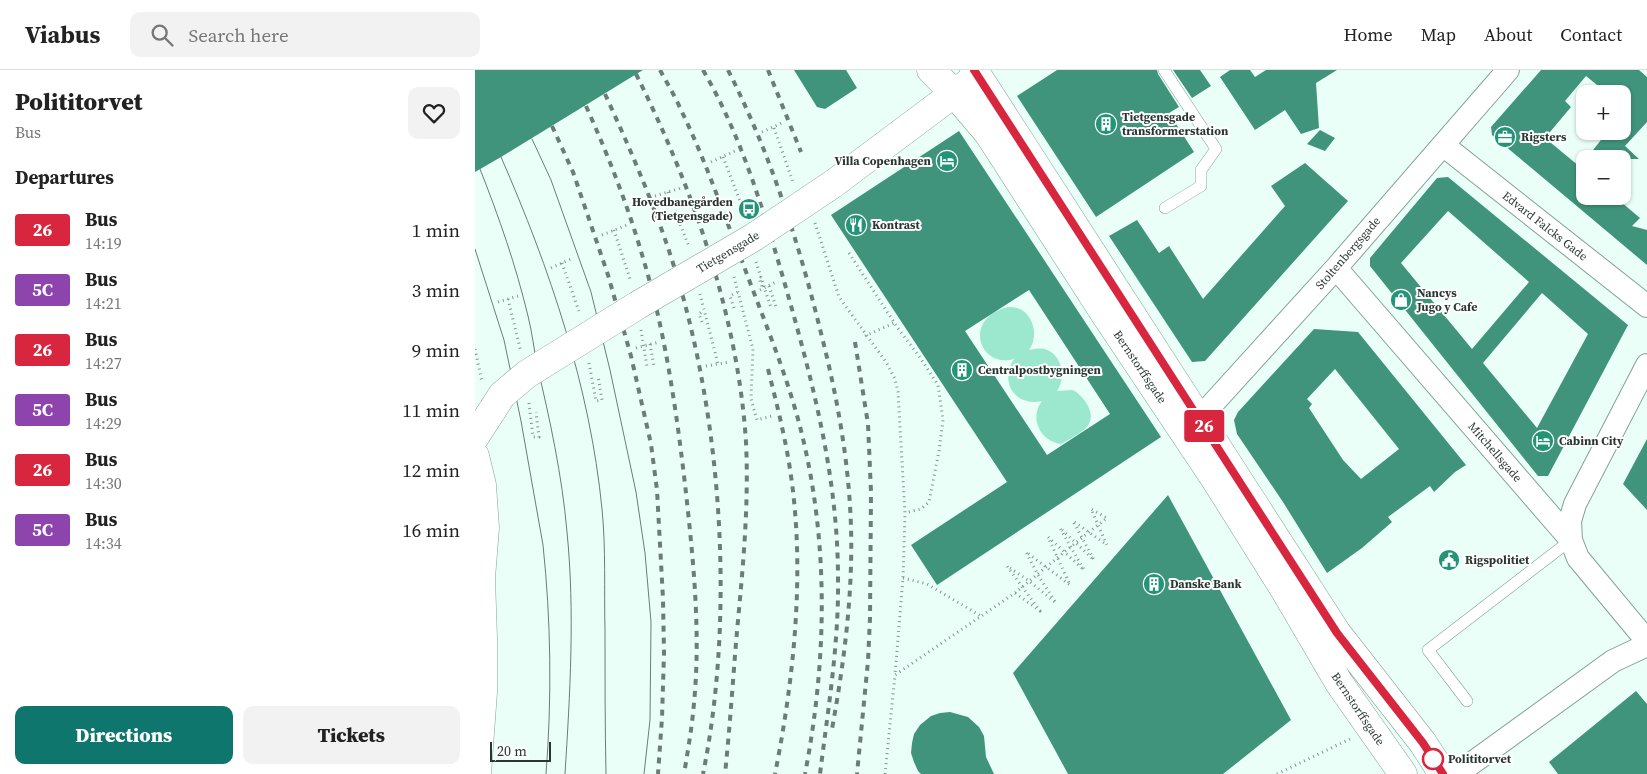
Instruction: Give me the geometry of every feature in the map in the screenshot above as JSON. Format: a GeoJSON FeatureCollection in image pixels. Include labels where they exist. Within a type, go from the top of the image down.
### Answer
{"type":"FeatureCollection","features":[{"type":"Feature","properties":{"kind":"street","name":"Bernstorffsgade"},"geometry":{"type":"LineString","coordinates":[[931,70],[954,93],[988,133],[1105,316],[1190,423],[1337,633],[1423,743],[1443,774]]}},
{"type":"Feature","properties":{"kind":"street","name":"Stoltenbergsgade"},"geometry":{"type":"LineString","coordinates":[[1190,423],[1336,268],[1508,70]]}},
{"type":"Feature","properties":{"kind":"street","name":"Bernstorffsgade"},"geometry":{"type":"LineString","coordinates":[[980,72],[1190,423],[1339,683],[1403,774]]}},
{"type":"Feature","properties":{"kind":"street","name":"Tietgensgade"},"geometry":{"type":"LineString","coordinates":[[475,437],[502,395],[527,374],[754,237],[833,184],[980,72]]}},
{"type":"Feature","properties":{"kind":"street","name":"Edvard Falcks Gade"},"geometry":{"type":"LineString","coordinates":[[1443,145],[1647,306]]}},
{"type":"Feature","properties":{"kind":"street","name":"Mitchellsgade"},"geometry":{"type":"LineString","coordinates":[[1336,268],[1571,540],[1578,558],[1647,641]]}},
{"type":"Feature","properties":{"kind":"street"},"geometry":{"type":"LineString","coordinates":[[1571,540],[1570,522],[1575,504],[1647,365]]}},
{"type":"Feature","properties":{"kind":"street"},"geometry":{"type":"LineString","coordinates":[[475,456],[482,485],[485,528],[478,567],[483,638],[483,692],[477,774]]}},
{"type":"Feature","properties":{"kind":"street"},"geometry":{"type":"LineString","coordinates":[[1457,774],[1613,661],[1647,645]]}},
{"type":"Feature","properties":{"kind":"lane"},"geometry":{"type":"LineString","coordinates":[[1164,70],[1216,149],[1201,170],[1201,186],[1165,208]]}},
{"type":"Feature","properties":{"kind":"lane"},"geometry":{"type":"LineString","coordinates":[[1467,701],[1428,650],[1571,540]]}},
{"type":"Feature","properties":{"kind":"path"},"geometry":{"type":"LineString","coordinates":[[762,132],[784,122]]}},
{"type":"Feature","properties":{"kind":"path"},"geometry":{"type":"LineString","coordinates":[[774,128],[839,297],[865,336],[886,362],[895,379],[898,392],[905,512],[903,578],[885,774]]}},
{"type":"Feature","properties":{"kind":"path"},"geometry":{"type":"LineString","coordinates":[[711,162],[735,151]]}},
{"type":"Feature","properties":{"kind":"path"},"geometry":{"type":"LineString","coordinates":[[723,156],[754,237]]}},
{"type":"Feature","properties":{"kind":"path"},"geometry":{"type":"LineString","coordinates":[[655,196],[681,188]]}},
{"type":"Feature","properties":{"kind":"path"},"geometry":{"type":"LineString","coordinates":[[668,192],[697,270]]}},
{"type":"Feature","properties":{"kind":"path"},"geometry":{"type":"LineString","coordinates":[[602,235],[627,225]]}},
{"type":"Feature","properties":{"kind":"path"},"geometry":{"type":"LineString","coordinates":[[614,230],[637,306],[647,366]]}},
{"type":"Feature","properties":{"kind":"path"},"geometry":{"type":"LineString","coordinates":[[849,253],[938,385],[943,420],[929,502],[921,509],[905,512]]}},
{"type":"Feature","properties":{"kind":"path"},"geometry":{"type":"LineString","coordinates":[[551,268],[573,258]]}},
{"type":"Feature","properties":{"kind":"path"},"geometry":{"type":"LineString","coordinates":[[562,263],[586,337],[596,401],[602,400],[598,376]]}},
{"type":"Feature","properties":{"kind":"path"},"geometry":{"type":"LineString","coordinates":[[761,277],[759,278],[771,308]]}},
{"type":"Feature","properties":{"kind":"path"},"geometry":{"type":"LineString","coordinates":[[763,289],[778,281]]}},
{"type":"Feature","properties":{"kind":"path"},"geometry":{"type":"LineString","coordinates":[[769,286],[776,307]]}},
{"type":"Feature","properties":{"kind":"path"},"geometry":{"type":"LineString","coordinates":[[734,308],[730,296],[738,292]]}},
{"type":"Feature","properties":{"kind":"path"},"geometry":{"type":"LineString","coordinates":[[498,302],[518,296]]}},
{"type":"Feature","properties":{"kind":"path"},"geometry":{"type":"LineString","coordinates":[[508,299],[527,374]]}},
{"type":"Feature","properties":{"kind":"path"},"geometry":{"type":"LineString","coordinates":[[740,302],[753,349],[751,399],[757,420],[772,416]]}},
{"type":"Feature","properties":{"kind":"path"},"geometry":{"type":"LineString","coordinates":[[702,322],[699,314],[704,310]]}},
{"type":"Feature","properties":{"kind":"path"},"geometry":{"type":"LineString","coordinates":[[707,320],[718,364]]}},
{"type":"Feature","properties":{"kind":"path"},"geometry":{"type":"LineString","coordinates":[[865,336],[895,323]]}},
{"type":"Feature","properties":{"kind":"path"},"geometry":{"type":"LineString","coordinates":[[636,348],[659,342]]}},
{"type":"Feature","properties":{"kind":"path"},"geometry":{"type":"LineString","coordinates":[[651,344],[654,366]]}},
{"type":"Feature","properties":{"kind":"path"},"geometry":{"type":"LineString","coordinates":[[706,366],[730,362]]}},
{"type":"Feature","properties":{"kind":"path"},"geometry":{"type":"LineString","coordinates":[[533,438],[539,437],[536,412]]}},
{"type":"Feature","properties":{"kind":"path"},"geometry":{"type":"LineString","coordinates":[[895,675],[1022,588],[1029,581],[1038,574],[1047,567],[1057,558],[1065,553],[1072,547],[1076,543],[1082,538],[1090,532],[1099,524],[1107,518],[1091,509],[1099,524],[1107,545],[1090,532],[1073,521],[1082,538],[1094,560],[1076,543],[1060,528],[1072,547],[1084,570],[1065,553],[1048,537],[1057,558],[1070,585],[1047,567],[1026,552],[1038,574],[1056,603],[1029,581],[1007,566],[1022,588],[1040,611],[1015,593]]}},
{"type":"Feature","properties":{"kind":"path"},"geometry":{"type":"LineString","coordinates":[[903,578],[927,584],[981,616]]}},
{"type":"Feature","properties":{"kind":"path"},"geometry":{"type":"LineString","coordinates":[[1277,774],[1371,729]]}},
{"type":"Feature","properties":{"kind":"green space"},"geometry":{"type":"Polygon","coordinates":[[[1008,307],[1023,311],[1031,320],[1034,339],[1029,350],[1045,349],[1056,356],[1059,361],[1062,374],[1057,391],[1073,390],[1082,397],[1089,407],[1091,418],[1089,424],[1085,429],[1061,444],[1047,438],[1039,428],[1037,414],[1042,401],[1032,402],[1024,400],[1012,391],[1008,376],[1014,359],[1002,360],[992,357],[985,350],[981,341],[980,331],[985,321],[994,313],[1008,307]]]}},
{"type":"Feature","properties":{"kind":"building"},"geometry":{"type":"Polygon","coordinates":[[[475,70],[643,70],[475,172],[475,70]]]}},
{"type":"Feature","properties":{"kind":"building"},"geometry":{"type":"Polygon","coordinates":[[[794,70],[846,70],[857,88],[825,109],[817,107],[794,70]]]}},
{"type":"Feature","properties":{"kind":"building","name":"Tietgensgade transformerstation"},"geometry":{"type":"Polygon","coordinates":[[[1057,70],[1157,70],[1179,107],[1169,113],[1194,152],[1096,217],[1017,96],[1057,70]]]}},
{"type":"Feature","properties":{"kind":"building"},"geometry":{"type":"Polygon","coordinates":[[[1173,70],[1200,70],[1211,86],[1192,98],[1173,70]]]}},
{"type":"Feature","properties":{"kind":"building"},"geometry":{"type":"Polygon","coordinates":[[[1230,70],[1250,70],[1255,77],[1266,70],[1337,70],[1316,83],[1319,128],[1301,134],[1285,110],[1255,130],[1220,77],[1230,70]]]}},
{"type":"Feature","properties":{"kind":"building"},"geometry":{"type":"Polygon","coordinates":[[[1541,70],[1639,70],[1647,77],[1647,122],[1631,139],[1631,85],[1597,85],[1586,76],[1578,85],[1576,85],[1576,88],[1565,101],[1571,107],[1545,138],[1576,164],[1576,205],[1625,205],[1640,218],[1632,226],[1647,230],[1647,265],[1492,135],[1491,127],[1541,70]]]}},
{"type":"Feature","properties":{"kind":"building"},"geometry":{"type":"Polygon","coordinates":[[[1320,130],[1335,138],[1325,151],[1307,144],[1320,130]]]}},
{"type":"Feature","properties":{"kind":"building","name":"Centralpostbygningen"},"geometry":{"type":"Polygon","coordinates":[[[959,131],[1161,437],[937,585],[911,545],[1007,482],[831,215],[959,131]],[[1029,290],[965,331],[1047,455],[1110,414],[1029,290]]]}},
{"type":"Feature","properties":{"kind":"building"},"geometry":{"type":"Polygon","coordinates":[[[1601,140],[1630,140],[1625,146],[1629,150],[1593,150],[1601,140]]]}},
{"type":"Feature","properties":{"kind":"building"},"geometry":{"type":"Polygon","coordinates":[[[1631,152],[1639,159],[1631,159],[1631,152]]]}},
{"type":"Feature","properties":{"kind":"building"},"geometry":{"type":"Polygon","coordinates":[[[1305,163],[1348,201],[1205,361],[1192,362],[1109,236],[1137,220],[1159,253],[1169,246],[1203,299],[1285,206],[1271,186],[1305,163]]]}},
{"type":"Feature","properties":{"kind":"building"},"geometry":{"type":"Polygon","coordinates":[[[1448,177],[1628,325],[1548,476],[1538,476],[1370,266],[1370,258],[1437,178],[1448,177]],[[1448,211],[1401,263],[1472,349],[1529,282],[1448,211]],[[1542,293],[1483,363],[1537,428],[1588,334],[1542,293]]]}},
{"type":"Feature","properties":{"kind":"building"},"geometry":{"type":"Polygon","coordinates":[[[1314,329],[1358,332],[1466,465],[1455,472],[1434,492],[1430,486],[1388,517],[1392,522],[1362,548],[1327,573],[1283,502],[1237,434],[1234,420],[1238,412],[1314,329]],[[1335,369],[1307,399],[1312,404],[1309,408],[1343,460],[1361,479],[1399,449],[1335,369]]]}},
{"type":"Feature","properties":{"kind":"building"},"geometry":{"type":"Polygon","coordinates":[[[1647,439],[1647,510],[1623,484],[1647,439]]]}},
{"type":"Feature","properties":{"kind":"building","name":"Danske Bank"},"geometry":{"type":"Polygon","coordinates":[[[1168,495],[1291,720],[1223,774],[1068,774],[1013,673],[1168,495]]]}},
{"type":"Feature","properties":{"kind":"building"},"geometry":{"type":"Polygon","coordinates":[[[1636,691],[1647,704],[1647,774],[1558,774],[1549,762],[1636,691]]]}},
{"type":"Feature","properties":{"kind":"building"},"geometry":{"type":"Polygon","coordinates":[[[950,712],[968,717],[979,727],[984,736],[986,757],[994,774],[921,774],[918,771],[911,753],[914,734],[920,725],[931,716],[950,712]]]}},
{"type":"Feature","properties":{"kind":"tram line"},"geometry":{"type":"LineString","coordinates":[[532,139],[551,180],[591,292],[636,492],[645,553],[651,622],[650,720],[644,774]]}},
{"type":"Feature","properties":{"kind":"tram line"},"geometry":{"type":"LineString","coordinates":[[501,157],[536,242],[565,329],[578,374],[596,463],[604,539],[606,774]]}},
{"type":"Feature","properties":{"kind":"tram line"},"geometry":{"type":"LineString","coordinates":[[480,169],[507,242],[523,297],[551,427],[562,490],[571,592],[570,683],[565,774]]}},
{"type":"Feature","properties":{"kind":"tram line"},"geometry":{"type":"LineString","coordinates":[[475,249],[504,340],[521,421],[543,545],[550,659],[546,774]]}},
{"type":"Feature","properties":{"kind":"railway"},"geometry":{"type":"LineString","coordinates":[[660,70],[690,128],[713,185],[784,374],[804,443],[818,525],[822,609],[817,692],[805,774]]}},
{"type":"Feature","properties":{"kind":"railway"},"geometry":{"type":"LineString","coordinates":[[703,70],[717,95],[740,146],[768,227],[804,354],[828,465],[837,540],[838,603],[832,676],[820,774]]}},
{"type":"Feature","properties":{"kind":"railway"},"geometry":{"type":"LineString","coordinates":[[728,70],[757,133],[793,232],[821,333],[841,429],[850,502],[851,578],[844,654],[832,729]]}},
{"type":"Feature","properties":{"kind":"railway"},"geometry":{"type":"LineString","coordinates":[[768,70],[801,152]]}},
{"type":"Feature","properties":{"kind":"railway"},"geometry":{"type":"LineString","coordinates":[[636,74],[676,161],[709,253],[733,347],[741,395],[746,442],[746,513],[725,774]]}},
{"type":"Feature","properties":{"kind":"railway"},"geometry":{"type":"LineString","coordinates":[[605,94],[641,176],[672,259],[688,316],[710,427],[720,545],[720,604],[718,662],[712,719],[703,774]]}},
{"type":"Feature","properties":{"kind":"railway"},"geometry":{"type":"LineString","coordinates":[[586,106],[617,181],[643,258],[658,313],[674,398],[688,511],[697,648],[694,703],[684,774]]}},
{"type":"Feature","properties":{"kind":"railway"},"geometry":{"type":"LineString","coordinates":[[552,126],[573,172],[608,275],[631,356],[651,444],[657,490],[663,599],[664,653],[658,774]]}},
{"type":"Feature","properties":{"kind":"railway"},"geometry":{"type":"LineString","coordinates":[[855,342],[868,424],[871,492],[868,661],[857,774]]}},
{"type":"Feature","properties":{"kind":"railway"},"geometry":{"type":"LineString","coordinates":[[768,369],[789,463],[797,550],[797,588],[792,663],[775,774]]}},
{"type":"Feature","properties":{"kind":"bus line","name":"26"},"geometry":{"type":"LineString","coordinates":[[974,70],[1337,633],[1423,743],[1443,774]]}},
{"type":"Feature","properties":{"kind":"place","name":"Tietgensgade transformerstation"},"geometry":{"type":"Point","coordinates":[1106,124]}},
{"type":"Feature","properties":{"kind":"place","name":"Rigsters"},"geometry":{"type":"Point","coordinates":[1505,137]}},
{"type":"Feature","properties":{"kind":"place","name":"Villa Copenhagen"},"geometry":{"type":"Point","coordinates":[947,161]}},
{"type":"Feature","properties":{"kind":"place","name":"Hovedbanegården (Tietgensgade)"},"geometry":{"type":"Point","coordinates":[749,209]}},
{"type":"Feature","properties":{"kind":"place","name":"Kontrast"},"geometry":{"type":"Point","coordinates":[856,225]}},
{"type":"Feature","properties":{"kind":"place","name":"Nancys Jugo y Cafe"},"geometry":{"type":"Point","coordinates":[1401,300]}},
{"type":"Feature","properties":{"kind":"place","name":"Centralpostbygningen"},"geometry":{"type":"Point","coordinates":[962,370]}},
{"type":"Feature","properties":{"kind":"place","name":"Cabinn City"},"geometry":{"type":"Point","coordinates":[1543,441]}},
{"type":"Feature","properties":{"kind":"place","name":"Rigspolitiet"},"geometry":{"type":"Point","coordinates":[1449,560]}},
{"type":"Feature","properties":{"kind":"place","name":"Danske Bank"},"geometry":{"type":"Point","coordinates":[1154,584]}},
{"type":"Feature","properties":{"kind":"place","name":"Polititorvet"},"geometry":{"type":"Point","coordinates":[1433,759]}}]}
